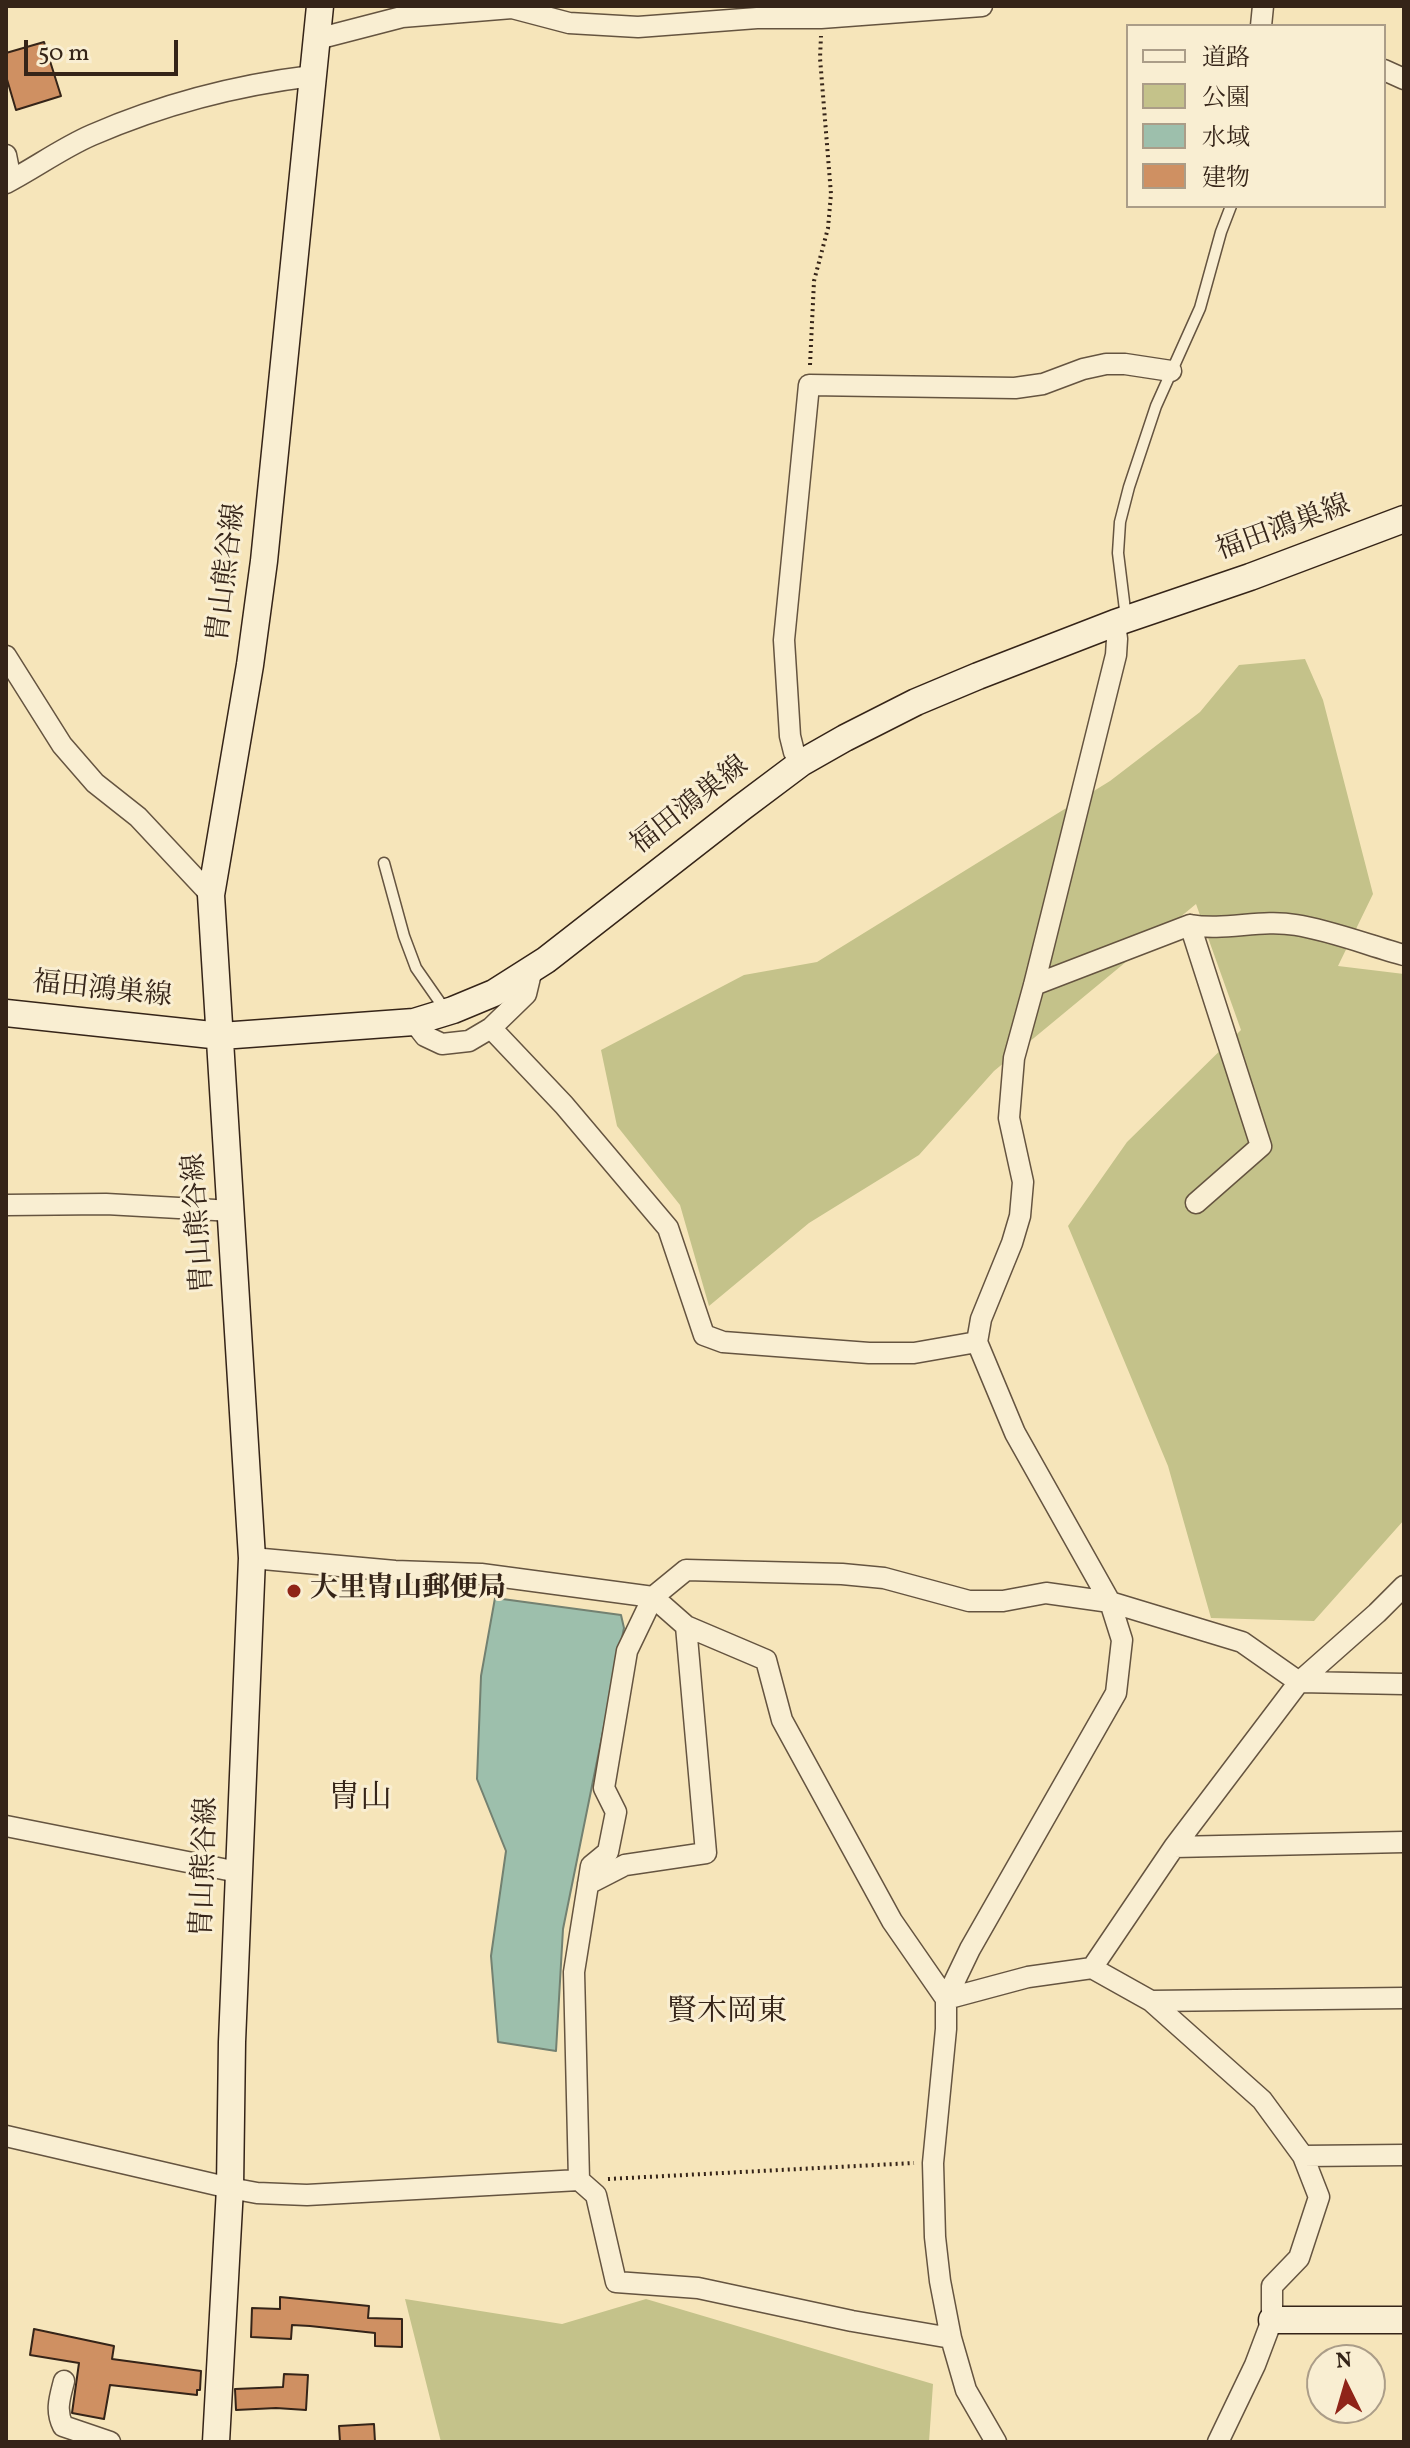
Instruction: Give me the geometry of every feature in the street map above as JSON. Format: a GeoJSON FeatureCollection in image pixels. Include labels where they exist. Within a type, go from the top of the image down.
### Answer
{"type":"FeatureCollection","features":[{"type":"Feature","properties":{"kind":"main road","name":"胄山熊谷線"},"geometry":{"type":"LineString","coordinates":[[216,2442],[230,2188],[232,2042],[252,1558],[233,1211],[211,895],[262,576],[320,6]]}},
{"type":"Feature","properties":{"kind":"main road","name":"福田鴻巣線"},"geometry":{"type":"LineString","coordinates":[[6,1013],[221,1036],[414,1022],[447,1012],[494,993],[532,969],[801,763],[916,702],[1121,622],[1404,519]]}},
{"type":"Feature","properties":{"kind":"main road"},"geometry":{"type":"LineString","coordinates":[[1272,2320],[1404,2320]]}},
{"type":"Feature","properties":{"kind":"street"},"geometry":{"type":"LineString","coordinates":[[317,39],[402,17],[512,8],[569,23],[638,27],[821,12],[982,6]]}},
{"type":"Feature","properties":{"kind":"street"},"geometry":{"type":"LineString","coordinates":[[6,155],[9,182],[90,136],[152,112],[270,81],[312,76]]}},
{"type":"Feature","properties":{"kind":"street"},"geometry":{"type":"LineString","coordinates":[[801,763],[790,736],[784,640],[809,385],[1015,388],[1043,384],[1106,364],[1171,371]]}},
{"type":"Feature","properties":{"kind":"street"},"geometry":{"type":"LineString","coordinates":[[996,2442],[966,2390],[951,2338],[935,2237],[933,2163],[946,1999],[970,1949],[1116,1693],[1122,1640],[1110,1602],[1015,1433],[977,1342],[981,1319],[1020,1216],[1023,1182],[1009,1118],[1014,1058],[1116,655],[1121,622]]}},
{"type":"Feature","properties":{"kind":"street"},"geometry":{"type":"LineString","coordinates":[[6,656],[62,745],[95,783],[138,817],[211,895]]}},
{"type":"Feature","properties":{"kind":"street"},"geometry":{"type":"LineString","coordinates":[[1034,985],[1190,925],[1210,928],[1295,924],[1404,955]]}},
{"type":"Feature","properties":{"kind":"street"},"geometry":{"type":"LineString","coordinates":[[1190,925],[1261,1146],[1196,1203]]}},
{"type":"Feature","properties":{"kind":"street"},"geometry":{"type":"LineString","coordinates":[[414,1022],[425,1036],[442,1044],[469,1041],[491,1028],[526,994],[532,969]]}},
{"type":"Feature","properties":{"kind":"street"},"geometry":{"type":"LineString","coordinates":[[491,1028],[564,1105],[668,1228],[704,1335],[723,1342],[869,1353],[914,1353],[977,1342]]}},
{"type":"Feature","properties":{"kind":"street"},"geometry":{"type":"LineString","coordinates":[[6,1205],[106,1204],[233,1211]]}},
{"type":"Feature","properties":{"kind":"street"},"geometry":{"type":"LineString","coordinates":[[252,1558],[395,1571],[481,1574],[653,1597],[686,1626],[766,1660],[782,1720],[892,1921],[946,1999]]}},
{"type":"Feature","properties":{"kind":"street"},"geometry":{"type":"LineString","coordinates":[[579,2180],[574,1972],[591,1866],[608,1852],[616,1812],[604,1788],[627,1651],[653,1597],[686,1570],[884,1578],[969,1601],[1003,1601],[1046,1593],[1110,1602],[1242,1642],[1299,1682],[1404,1684]]}},
{"type":"Feature","properties":{"kind":"street"},"geometry":{"type":"LineString","coordinates":[[1092,1968],[1174,1847],[1299,1682],[1404,1586]]}},
{"type":"Feature","properties":{"kind":"street"},"geometry":{"type":"LineString","coordinates":[[588,1884],[625,1865],[706,1853],[686,1626]]}},
{"type":"Feature","properties":{"kind":"street"},"geometry":{"type":"LineString","coordinates":[[6,1826],[238,1872]]}},
{"type":"Feature","properties":{"kind":"street"},"geometry":{"type":"LineString","coordinates":[[1174,1847],[1404,1842]]}},
{"type":"Feature","properties":{"kind":"street"},"geometry":{"type":"LineString","coordinates":[[946,1999],[1028,1977],[1092,1968],[1151,2001],[1262,2100],[1303,2156],[1319,2197],[1299,2258],[1272,2286],[1272,2320],[1255,2365],[1218,2442]]}},
{"type":"Feature","properties":{"kind":"street"},"geometry":{"type":"LineString","coordinates":[[1151,2001],[1404,1998]]}},
{"type":"Feature","properties":{"kind":"street"},"geometry":{"type":"LineString","coordinates":[[6,2136],[257,2193],[307,2195],[579,2180],[596,2195],[616,2282],[698,2288],[852,2321],[951,2338]]}},
{"type":"Feature","properties":{"kind":"street"},"geometry":{"type":"LineString","coordinates":[[1303,2156],[1404,2155]]}},
{"type":"Feature","properties":{"kind":"street"},"geometry":{"type":"LineString","coordinates":[[64,2381],[58,2405],[63,2426],[110,2442]]}},
{"type":"Feature","properties":{"kind":"lane"},"geometry":{"type":"LineString","coordinates":[[1121,622],[1118,553],[1120,522],[1129,487],[1171,371],[1200,308],[1230,208]]}},
{"type":"Feature","properties":{"kind":"lane"},"geometry":{"type":"LineString","coordinates":[[384,863],[416,968],[447,1012]]}},
{"type":"Feature","properties":{"kind":"path"},"geometry":{"type":"LineString","coordinates":[[809,385],[814,281],[828,228],[831,194],[820,58],[821,12]]}},
{"type":"Feature","properties":{"kind":"path"},"geometry":{"type":"LineString","coordinates":[[579,2180],[933,2163]]}},
{"type":"Feature","properties":{"kind":"green space"},"geometry":{"type":"Polygon","coordinates":[[[1305,659],[1323,700],[1373,894],[1338,966],[1404,974],[1404,1520],[1314,1621],[1211,1618],[1168,1466],[1068,1226],[1127,1142],[1241,1030],[1196,904],[994,1071],[919,1155],[809,1223],[709,1306],[680,1205],[617,1126],[601,1050],[744,975],[817,962],[1110,781],[1200,712],[1239,665],[1305,659]]]}},
{"type":"Feature","properties":{"kind":"green space"},"geometry":{"type":"Polygon","coordinates":[[[405,2299],[562,2324],[646,2299],[933,2384],[929,2442],[441,2442],[405,2299]]]}},
{"type":"Feature","properties":{"kind":"water"},"geometry":{"type":"Polygon","coordinates":[[[495,1598],[621,1615],[624,1628],[563,1929],[556,2051],[498,2042],[491,1956],[506,1851],[477,1779],[481,1676],[495,1598]]]}},
{"type":"Feature","properties":{"kind":"building"},"geometry":{"type":"Polygon","coordinates":[[[44,42],[61,96],[16,110],[6,76],[6,53],[44,42]]]}},
{"type":"Feature","properties":{"kind":"building"},"geometry":{"type":"Polygon","coordinates":[[[280,2297],[369,2306],[368,2318],[402,2319],[402,2347],[375,2346],[375,2333],[310,2326],[292,2325],[291,2339],[251,2337],[252,2308],[280,2309],[280,2297]]]}},
{"type":"Feature","properties":{"kind":"building"},"geometry":{"type":"Polygon","coordinates":[[[34,2329],[114,2346],[112,2359],[201,2371],[200,2390],[197,2390],[197,2395],[110,2385],[104,2419],[72,2413],[79,2363],[30,2355],[34,2329]]]}},
{"type":"Feature","properties":{"kind":"building"},"geometry":{"type":"Polygon","coordinates":[[[284,2374],[308,2375],[306,2410],[236,2410],[235,2389],[283,2387],[284,2374]]]}},
{"type":"Feature","properties":{"kind":"building"},"geometry":{"type":"Polygon","coordinates":[[[374,2424],[375,2442],[340,2442],[339,2426],[374,2424]]]}},
{"type":"Feature","properties":{"kind":"place","name":"大里冑山郵便局"},"geometry":{"type":"Point","coordinates":[294,1591]}},
{"type":"Feature","properties":{"kind":"district","name":"冑山"},"geometry":{"type":"Point","coordinates":[360,1801]}},
{"type":"Feature","properties":{"kind":"district","name":"賢木岡東"},"geometry":{"type":"Point","coordinates":[727,2014]}}]}
